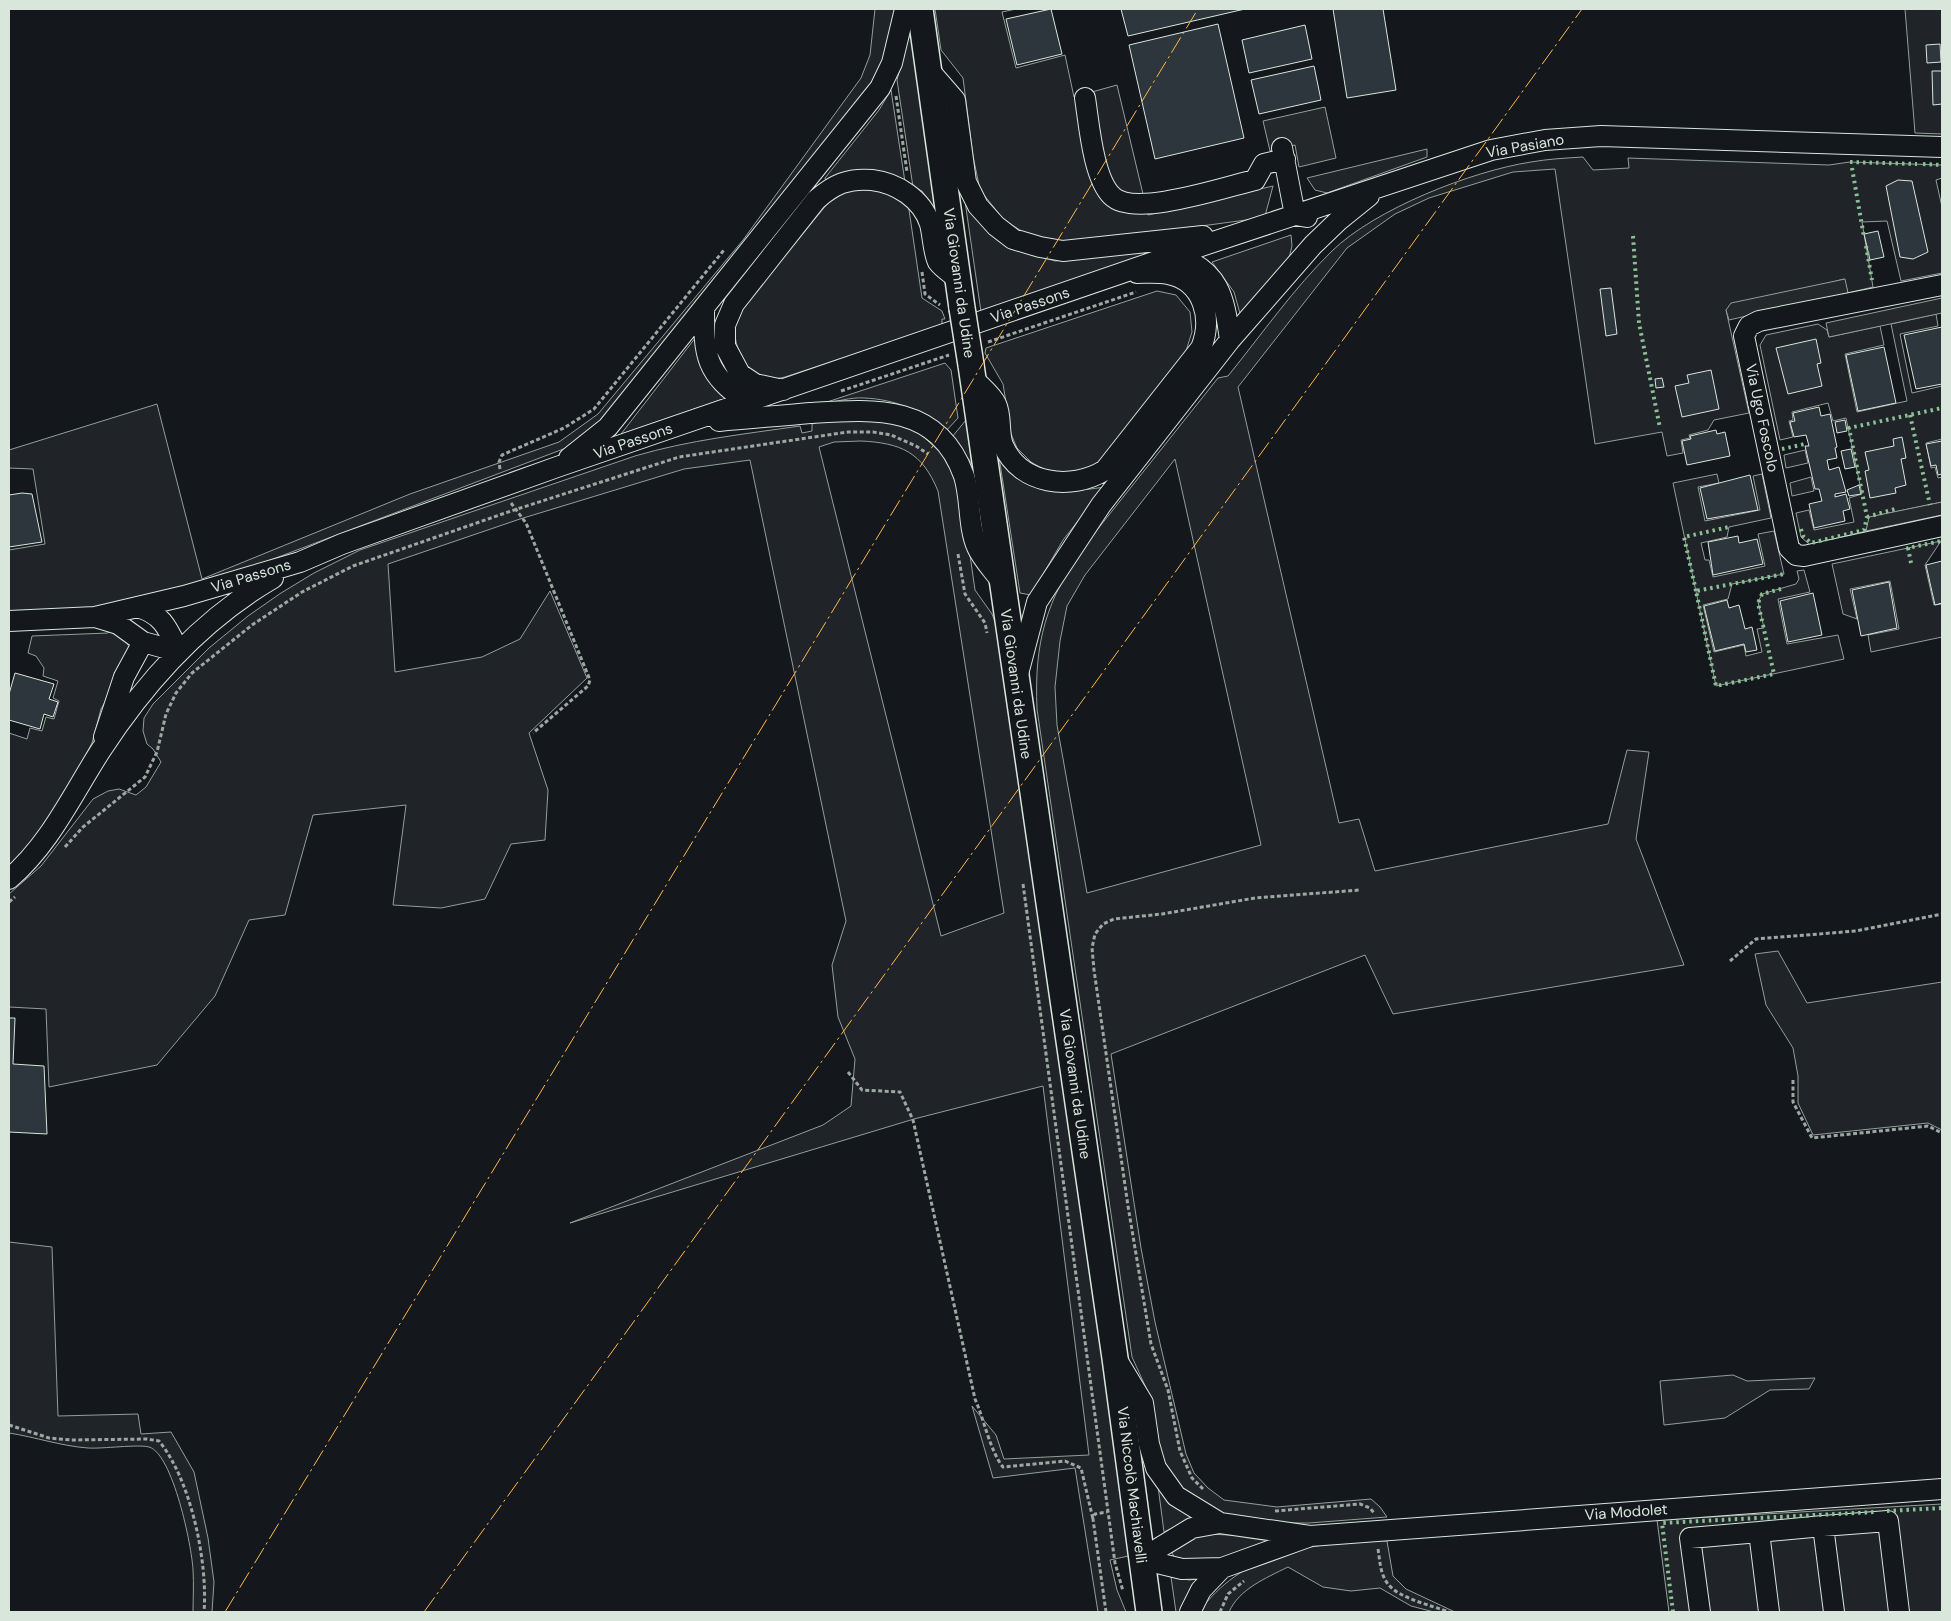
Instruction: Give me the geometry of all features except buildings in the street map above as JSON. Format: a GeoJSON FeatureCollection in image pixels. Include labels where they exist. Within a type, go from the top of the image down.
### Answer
{"type":"FeatureCollection","features":[{"type":"Feature","properties":{"kind":"main road","name":"Via Giovanni da Udine"},"geometry":{"type":"LineString","coordinates":[[920,9],[969,360],[1116,1358]]}},
{"type":"Feature","properties":{"kind":"main road","name":"Via Niccolò Machiavelli"},"geometry":{"type":"LineString","coordinates":[[1116,1358],[1149,1612]]}},
{"type":"Feature","properties":{"kind":"street"},"geometry":{"type":"LineString","coordinates":[[557,467],[608,427],[880,88],[892,63],[905,9]]}},
{"type":"Feature","properties":{"kind":"street"},"geometry":{"type":"LineString","coordinates":[[929,70],[955,100],[966,182],[978,206],[996,226],[1014,238],[1040,248],[1063,251],[1245,232]]}},
{"type":"Feature","properties":{"kind":"street"},"geometry":{"type":"LineString","coordinates":[[1085,98],[1100,176],[1112,196],[1124,203],[1153,204],[1255,180],[1264,164],[1284,153],[1295,215],[1307,217],[1314,222],[1316,233],[1313,244]]}},
{"type":"Feature","properties":{"kind":"street","name":"Via Pasiano"},"geometry":{"type":"LineString","coordinates":[[1127,272],[1491,150],[1545,140],[1601,136],[1942,147]]}},
{"type":"Feature","properties":{"kind":"street"},"geometry":{"type":"LineString","coordinates":[[783,390],[755,384],[740,374],[726,346],[725,325],[734,304],[816,200],[827,190],[843,181],[860,179],[876,181],[911,196],[929,222],[938,262],[959,280]]}},
{"type":"Feature","properties":{"kind":"street"},"geometry":{"type":"LineString","coordinates":[[1016,683],[1037,602],[1101,505],[1230,340],[1313,244],[1338,220],[1383,186]]}},
{"type":"Feature","properties":{"kind":"street"},"geometry":{"type":"LineString","coordinates":[[1174,255],[1192,261],[1213,280],[1220,292],[1226,311],[1230,340]]}},
{"type":"Feature","properties":{"kind":"street"},"geometry":{"type":"LineString","coordinates":[[969,360],[997,404],[1003,444],[1013,461],[1026,472],[1041,479],[1062,483],[1093,478],[1105,470],[1201,348],[1207,328],[1206,312],[1202,298],[1180,278],[1168,274],[1127,272]]}},
{"type":"Feature","properties":{"kind":"street","name":"Via Passons"},"geometry":{"type":"LineString","coordinates":[[9,620],[95,617],[184,596],[300,562],[342,544],[502,486],[1127,272]]}},
{"type":"Feature","properties":{"kind":"street","name":"Via Ugo Foscolo"},"geometry":{"type":"LineString","coordinates":[[1942,285],[1759,321],[1749,326],[1744,336],[1789,548],[1796,555],[1804,556],[1942,526]]}},
{"type":"Feature","properties":{"kind":"street"},"geometry":{"type":"LineString","coordinates":[[704,307],[705,344],[714,373],[726,387],[748,403]]}},
{"type":"Feature","properties":{"kind":"street"},"geometry":{"type":"LineString","coordinates":[[684,424],[854,409],[903,414],[919,422],[943,441],[953,454],[964,477],[977,547],[1002,581]]}},
{"type":"Feature","properties":{"kind":"street"},"geometry":{"type":"LineString","coordinates":[[16,885],[24,866],[63,813],[100,751],[145,687],[213,619],[244,595],[300,562]]}},
{"type":"Feature","properties":{"kind":"street"},"geometry":{"type":"LineString","coordinates":[[138,608],[151,611],[166,625],[179,652]]}},
{"type":"Feature","properties":{"kind":"street","name":"Via Passons"},"geometry":{"type":"LineString","coordinates":[[95,617],[118,624],[143,642],[179,652]]}},
{"type":"Feature","properties":{"kind":"street"},"geometry":{"type":"LineString","coordinates":[[100,751],[110,712],[120,686],[143,642]]}},
{"type":"Feature","properties":{"kind":"street","name":"Via Modolet"},"geometry":{"type":"LineString","coordinates":[[1116,1358],[1143,1403],[1149,1444],[1160,1475],[1176,1496],[1220,1523]]}},
{"type":"Feature","properties":{"kind":"street","name":"Via Modolet"},"geometry":{"type":"LineString","coordinates":[[1141,1559],[1192,1528],[1220,1523],[1375,1543],[1942,1489]]}},
{"type":"Feature","properties":{"kind":"street"},"geometry":{"type":"LineString","coordinates":[[1700,1612],[1690,1538],[1888,1520],[1899,1612]]}},
{"type":"Feature","properties":{"kind":"street"},"geometry":{"type":"LineString","coordinates":[[1823,1526],[1834,1612]]}},
{"type":"Feature","properties":{"kind":"street"},"geometry":{"type":"LineString","coordinates":[[1759,1532],[1769,1612]]}},
{"type":"Feature","properties":{"kind":"street","name":"Via Modolet"},"geometry":{"type":"LineString","coordinates":[[1141,1559],[1182,1569],[1222,1568],[1310,1536]]}},
{"type":"Feature","properties":{"kind":"street","name":"Via Modolet"},"geometry":{"type":"LineString","coordinates":[[1190,1612],[1201,1590],[1222,1568]]}},
{"type":"Feature","properties":{"kind":"path"},"geometry":{"type":"LineString","coordinates":[[896,93],[909,182]]}},
{"type":"Feature","properties":{"kind":"path"},"geometry":{"type":"LineString","coordinates":[[533,734],[588,686],[590,680],[526,523],[515,510],[502,486],[499,462],[502,455],[564,428],[594,409],[700,276],[726,247]]}},
{"type":"Feature","properties":{"kind":"path"},"geometry":{"type":"LineString","coordinates":[[839,392],[969,360],[1140,291]]}},
{"type":"Feature","properties":{"kind":"path"},"geometry":{"type":"LineString","coordinates":[[60,852],[83,827],[146,777],[158,752],[166,714],[176,693],[192,673],[252,625],[302,592],[353,566],[515,510],[679,457],[839,433],[873,432],[891,435],[916,446],[931,456]]}},
{"type":"Feature","properties":{"kind":"path"},"geometry":{"type":"LineString","coordinates":[[957,545],[965,594],[985,623],[988,642]]}},
{"type":"Feature","properties":{"kind":"path"},"geometry":{"type":"LineString","coordinates":[[1022,881],[1115,1563],[1126,1598]]}},
{"type":"Feature","properties":{"kind":"path"},"geometry":{"type":"LineString","coordinates":[[9,902],[16,885]]}},
{"type":"Feature","properties":{"kind":"path"},"geometry":{"type":"LineString","coordinates":[[1206,1492],[1192,1478],[1180,1451],[1168,1390],[1151,1344],[1128,1206],[1094,970],[1092,948],[1095,934],[1103,924],[1114,919],[1162,914],[1255,898],[1360,890]]}},
{"type":"Feature","properties":{"kind":"path"},"geometry":{"type":"LineString","coordinates":[[1730,961],[1756,939],[1856,931],[1942,914]]}},
{"type":"Feature","properties":{"kind":"path"},"geometry":{"type":"LineString","coordinates":[[848,1072],[862,1090],[900,1092],[913,1120],[975,1399],[997,1460],[1003,1468],[1065,1461],[1082,1468],[1093,1519],[1106,1612]]}},
{"type":"Feature","properties":{"kind":"path"},"geometry":{"type":"LineString","coordinates":[[1793,1080],[1794,1102],[1812,1138],[1928,1126],[1942,1133]]}},
{"type":"Feature","properties":{"kind":"path"},"geometry":{"type":"LineString","coordinates":[[9,1425],[50,1438],[71,1440],[148,1439],[159,1441],[179,1476],[197,1529],[202,1556],[204,1612]]}},
{"type":"Feature","properties":{"kind":"path"},"geometry":{"type":"LineString","coordinates":[[1267,1509],[1310,1510],[1366,1505],[1374,1511],[1375,1543],[1380,1567],[1388,1585],[1408,1597],[1449,1612]]}},
{"type":"Feature","properties":{"kind":"path"},"geometry":{"type":"LineString","coordinates":[[1093,1519],[1096,1514],[1108,1512]]}},
{"type":"Feature","properties":{"kind":"path"},"geometry":{"type":"LineString","coordinates":[[1220,1612],[1228,1594],[1248,1578]]}},
{"type":"Feature","properties":{"kind":"shaded area"},"geometry":{"type":"Polygon","coordinates":[[[875,9],[896,9],[886,58],[873,84],[603,422],[566,448],[231,575],[104,607],[9,612],[9,550],[45,544],[33,469],[9,468],[9,450],[157,404],[202,579],[410,494],[559,442],[598,414],[743,240],[861,78],[870,55],[875,9]]]}},
{"type":"Feature","properties":{"kind":"shaded area"},"geometry":{"type":"Polygon","coordinates":[[[935,9],[1016,9],[1002,12],[1016,68],[1065,55],[1074,97],[1117,85],[1148,215],[1273,186],[1265,216],[1082,242],[1036,240],[1004,220],[980,190],[973,156],[963,78],[941,50],[935,9]]]}},
{"type":"Feature","properties":{"kind":"shaded area"},"geometry":{"type":"Polygon","coordinates":[[[1905,9],[1942,9],[1942,134],[1915,133],[1905,9]]]}},
{"type":"Feature","properties":{"kind":"shaded area"},"geometry":{"type":"Polygon","coordinates":[[[912,34],[936,212],[922,191],[913,187],[897,80],[908,39],[912,34]]]}},
{"type":"Feature","properties":{"kind":"shaded area"},"geometry":{"type":"Polygon","coordinates":[[[891,90],[905,182],[826,182],[825,178],[879,110],[891,90]]]}},
{"type":"Feature","properties":{"kind":"shaded area"},"geometry":{"type":"Polygon","coordinates":[[[1325,107],[1336,158],[1299,167],[1295,145],[1270,151],[1263,121],[1325,107]]]}},
{"type":"Feature","properties":{"kind":"shaded area"},"geometry":{"type":"Polygon","coordinates":[[[1427,149],[1427,157],[1327,193],[1315,190],[1307,178],[1427,149]]]}},
{"type":"Feature","properties":{"kind":"shaded area"},"geometry":{"type":"Polygon","coordinates":[[[1583,157],[1593,170],[1629,168],[1628,158],[1829,165],[1850,162],[1942,165],[1942,178],[1936,180],[1942,207],[1942,273],[1901,281],[1887,221],[1862,222],[1873,287],[1848,293],[1844,279],[1726,310],[1749,413],[1714,420],[1708,430],[1689,435],[1690,438],[1681,440],[1683,453],[1667,456],[1662,432],[1595,444],[1555,169],[1513,172],[1429,198],[1395,214],[1347,248],[1238,387],[1339,823],[1359,819],[1375,871],[1608,824],[1627,750],[1649,752],[1636,839],[1684,965],[1393,1014],[1365,955],[1111,1054],[1141,1248],[1155,1322],[1186,1454],[1194,1473],[1208,1488],[1224,1500],[1277,1507],[1371,1499],[1387,1517],[1309,1523],[1259,1523],[1228,1517],[1185,1495],[1160,1457],[1147,1390],[1132,1357],[1037,709],[1038,663],[1045,622],[1061,584],[1085,545],[1218,378],[1228,376],[1291,296],[1318,265],[1350,235],[1398,207],[1453,183],[1507,167],[1537,161],[1583,157]],[[1175,459],[1085,575],[1067,606],[1060,641],[1055,687],[1057,725],[1087,893],[1261,845],[1175,459]]]}},
{"type":"Feature","properties":{"kind":"shaded area"},"geometry":{"type":"Polygon","coordinates":[[[861,187],[880,189],[908,203],[922,298],[942,311],[945,319],[942,319],[942,325],[785,377],[770,379],[761,377],[747,367],[739,351],[736,342],[735,325],[739,314],[828,203],[844,193],[861,187]]]}},
{"type":"Feature","properties":{"kind":"shaded area"},"geometry":{"type":"Polygon","coordinates":[[[965,201],[1016,249],[1055,261],[1166,250],[981,312],[965,201]]]}},
{"type":"Feature","properties":{"kind":"shaded area"},"geometry":{"type":"Polygon","coordinates":[[[1291,235],[1292,246],[1288,262],[1241,317],[1234,292],[1212,262],[1291,235]]]}},
{"type":"Feature","properties":{"kind":"shaded area"},"geometry":{"type":"Polygon","coordinates":[[[1845,279],[1848,293],[1729,320],[1726,310],[1731,303],[1845,279]]]}},
{"type":"Feature","properties":{"kind":"shaded area"},"geometry":{"type":"Polygon","coordinates":[[[1157,291],[1176,295],[1190,312],[1192,332],[1185,354],[1106,457],[1088,471],[1070,473],[1045,470],[1031,462],[1017,448],[1011,434],[1003,384],[985,353],[986,348],[1157,291]]]}},
{"type":"Feature","properties":{"kind":"shaded area"},"geometry":{"type":"Polygon","coordinates":[[[1942,298],[1942,313],[1829,337],[1826,323],[1942,298]]]}},
{"type":"Feature","properties":{"kind":"shaded area"},"geometry":{"type":"Polygon","coordinates":[[[1936,314],[1938,326],[1900,334],[1912,393],[1942,386],[1942,439],[1926,443],[1931,468],[1935,467],[1938,478],[1942,477],[1942,502],[1870,517],[1866,531],[1810,545],[1801,537],[1796,513],[1809,510],[1814,530],[1854,522],[1849,498],[1862,494],[1846,418],[1833,421],[1828,403],[1792,412],[1793,420],[1789,421],[1793,437],[1780,440],[1760,345],[1766,335],[1818,324],[1827,330],[1829,337],[1880,326],[1884,345],[1845,354],[1857,412],[1907,401],[1891,324],[1936,314]]]}},
{"type":"Feature","properties":{"kind":"shaded area"},"geometry":{"type":"Polygon","coordinates":[[[696,337],[726,398],[621,434],[696,337]]]}},
{"type":"Feature","properties":{"kind":"shaded area"},"geometry":{"type":"Polygon","coordinates":[[[945,363],[951,370],[958,418],[946,431],[908,407],[886,401],[859,398],[821,404],[945,363]]]}},
{"type":"Feature","properties":{"kind":"shaded area"},"geometry":{"type":"Polygon","coordinates":[[[877,417],[916,430],[940,452],[950,466],[962,499],[975,590],[992,614],[999,631],[1133,1555],[1110,1560],[1117,1590],[1126,1612],[1098,1612],[1075,1468],[993,1478],[972,1406],[996,1435],[1004,1459],[1089,1455],[1043,1086],[914,1119],[570,1223],[823,1125],[851,1106],[855,1059],[838,1017],[832,965],[846,921],[750,460],[684,469],[520,519],[388,564],[395,672],[482,657],[520,639],[550,591],[587,678],[529,733],[548,790],[545,840],[511,844],[485,899],[441,908],[393,905],[406,805],[313,815],[285,915],[249,920],[215,996],[157,1065],[49,1087],[46,1009],[9,1007],[9,894],[41,866],[93,799],[108,791],[119,789],[136,795],[146,787],[161,762],[153,749],[147,744],[143,731],[144,718],[153,704],[209,648],[248,616],[314,573],[360,550],[635,456],[696,442],[800,426],[802,433],[812,431],[812,424],[833,418],[877,417]],[[834,442],[819,447],[941,936],[1004,913],[938,491],[925,467],[908,452],[899,447],[875,442],[834,442]]]}},
{"type":"Feature","properties":{"kind":"shaded area"},"geometry":{"type":"Polygon","coordinates":[[[966,420],[972,464],[952,437],[966,420]]]}},
{"type":"Feature","properties":{"kind":"shaded area"},"geometry":{"type":"Polygon","coordinates":[[[1805,450],[1808,463],[1786,468],[1784,455],[1805,450]]]}},
{"type":"Feature","properties":{"kind":"shaded area"},"geometry":{"type":"Polygon","coordinates":[[[999,457],[1025,478],[1047,489],[1071,491],[1105,487],[1063,540],[1031,595],[1020,593],[999,457]]]}},
{"type":"Feature","properties":{"kind":"shaded area"},"geometry":{"type":"Polygon","coordinates":[[[1717,474],[1719,483],[1698,487],[1705,521],[1760,510],[1753,476],[1762,474],[1771,518],[1729,527],[1727,537],[1701,543],[1705,560],[1709,560],[1713,577],[1765,566],[1758,534],[1774,531],[1784,574],[1732,584],[1728,599],[1703,605],[1714,652],[1744,645],[1746,656],[1762,652],[1757,629],[1764,628],[1758,602],[1762,594],[1796,584],[1799,579],[1797,571],[1804,570],[1810,592],[1778,599],[1787,644],[1838,635],[1844,659],[1716,686],[1673,483],[1717,474]]]}},
{"type":"Feature","properties":{"kind":"shaded area"},"geometry":{"type":"Polygon","coordinates":[[[1811,477],[1814,491],[1792,496],[1790,483],[1811,477]]]}},
{"type":"Feature","properties":{"kind":"shaded area"},"geometry":{"type":"Polygon","coordinates":[[[1942,502],[1942,515],[1866,531],[1869,517],[1942,502]]]}},
{"type":"Feature","properties":{"kind":"shaded area"},"geometry":{"type":"Polygon","coordinates":[[[1941,541],[1925,565],[1934,605],[1942,604],[1942,637],[1871,652],[1868,635],[1899,629],[1890,581],[1850,589],[1857,619],[1843,614],[1832,564],[1941,541]]]}},
{"type":"Feature","properties":{"kind":"shaded area"},"geometry":{"type":"Polygon","coordinates":[[[112,629],[126,641],[130,653],[129,659],[101,709],[92,743],[44,832],[9,870],[9,733],[27,739],[30,728],[42,731],[46,717],[54,719],[59,701],[53,698],[58,681],[43,676],[44,668],[36,656],[28,653],[32,636],[108,633],[112,629]]]}},
{"type":"Feature","properties":{"kind":"shaded area"},"geometry":{"type":"Polygon","coordinates":[[[1778,951],[1807,1003],[1942,982],[1942,1130],[1928,1123],[1813,1135],[1798,1103],[1798,1076],[1793,1048],[1766,1005],[1755,954],[1778,951]]]}},
{"type":"Feature","properties":{"kind":"shaded area"},"geometry":{"type":"Polygon","coordinates":[[[9,1242],[52,1247],[58,1416],[138,1414],[141,1434],[171,1432],[194,1472],[208,1538],[214,1582],[212,1612],[193,1612],[192,1558],[185,1523],[173,1483],[158,1453],[144,1446],[88,1448],[9,1433],[9,1242]]]}},
{"type":"Feature","properties":{"kind":"shaded area"},"geometry":{"type":"Polygon","coordinates":[[[1733,1375],[1747,1381],[1815,1378],[1809,1389],[1770,1390],[1725,1418],[1664,1425],[1660,1381],[1733,1375]]]}},
{"type":"Feature","properties":{"kind":"shaded area"},"geometry":{"type":"Polygon","coordinates":[[[1158,1486],[1196,1517],[1164,1532],[1158,1486]]]}},
{"type":"Feature","properties":{"kind":"shaded area"},"geometry":{"type":"Polygon","coordinates":[[[1942,1504],[1942,1612],[1669,1612],[1657,1520],[1942,1504]]]}},
{"type":"Feature","properties":{"kind":"shaded area"},"geometry":{"type":"Polygon","coordinates":[[[1208,1534],[1271,1537],[1275,1540],[1211,1563],[1175,1558],[1172,1553],[1173,1548],[1193,1537],[1208,1534]]]}},
{"type":"Feature","properties":{"kind":"shaded area"},"geometry":{"type":"Polygon","coordinates":[[[1371,1540],[1387,1541],[1393,1576],[1406,1589],[1455,1612],[1434,1612],[1411,1606],[1380,1588],[1351,1591],[1323,1587],[1288,1567],[1262,1580],[1246,1591],[1239,1597],[1229,1612],[1199,1612],[1216,1592],[1234,1577],[1254,1565],[1298,1550],[1322,1545],[1371,1540]]]}},
{"type":"Feature","properties":{"kind":"shaded area"},"geometry":{"type":"Polygon","coordinates":[[[1171,1577],[1189,1580],[1206,1578],[1186,1612],[1176,1612],[1171,1577]]]}},
{"type":"Feature","properties":{"kind":"hedge"},"geometry":{"type":"LineString","coordinates":[[1850,162],[1917,164]]}},
{"type":"Feature","properties":{"kind":"hedge"},"geometry":{"type":"LineString","coordinates":[[1923,164],[1942,165]]}},
{"type":"Feature","properties":{"kind":"hedge"},"geometry":{"type":"LineString","coordinates":[[1852,168],[1864,237]]}},
{"type":"Feature","properties":{"kind":"hedge"},"geometry":{"type":"LineString","coordinates":[[1633,236],[1639,323],[1660,428]]}},
{"type":"Feature","properties":{"kind":"hedge"},"geometry":{"type":"LineString","coordinates":[[1866,246],[1872,280]]}},
{"type":"Feature","properties":{"kind":"hedge"},"geometry":{"type":"LineString","coordinates":[[1801,529],[1803,536],[1811,543],[1864,530],[1867,517],[1849,428],[1942,408]]}},
{"type":"Feature","properties":{"kind":"hedge"},"geometry":{"type":"LineString","coordinates":[[1910,415],[1930,505]]}},
{"type":"Feature","properties":{"kind":"hedge"},"geometry":{"type":"LineString","coordinates":[[1782,449],[1805,444]]}},
{"type":"Feature","properties":{"kind":"hedge"},"geometry":{"type":"LineString","coordinates":[[1867,517],[1895,509]]}},
{"type":"Feature","properties":{"kind":"hedge"},"geometry":{"type":"LineString","coordinates":[[1696,591],[1684,537],[1729,527]]}},
{"type":"Feature","properties":{"kind":"hedge"},"geometry":{"type":"LineString","coordinates":[[1911,563],[1908,548],[1941,541]]}},
{"type":"Feature","properties":{"kind":"hedge"},"geometry":{"type":"LineString","coordinates":[[1781,589],[1762,594],[1758,603],[1774,674],[1716,686],[1696,591],[1784,574]]}},
{"type":"Feature","properties":{"kind":"hedge"},"geometry":{"type":"LineString","coordinates":[[1887,1511],[1942,1508]]}},
{"type":"Feature","properties":{"kind":"hedge"},"geometry":{"type":"LineString","coordinates":[[1673,1612],[1662,1523],[1875,1512]]}},
{"type":"Feature","properties":{"kind":"power"},"geometry":{"type":"LineString","coordinates":[[225,1612],[1198,9]]}},
{"type":"Feature","properties":{"kind":"power"},"geometry":{"type":"LineString","coordinates":[[424,1612],[1582,9]]}}]}
